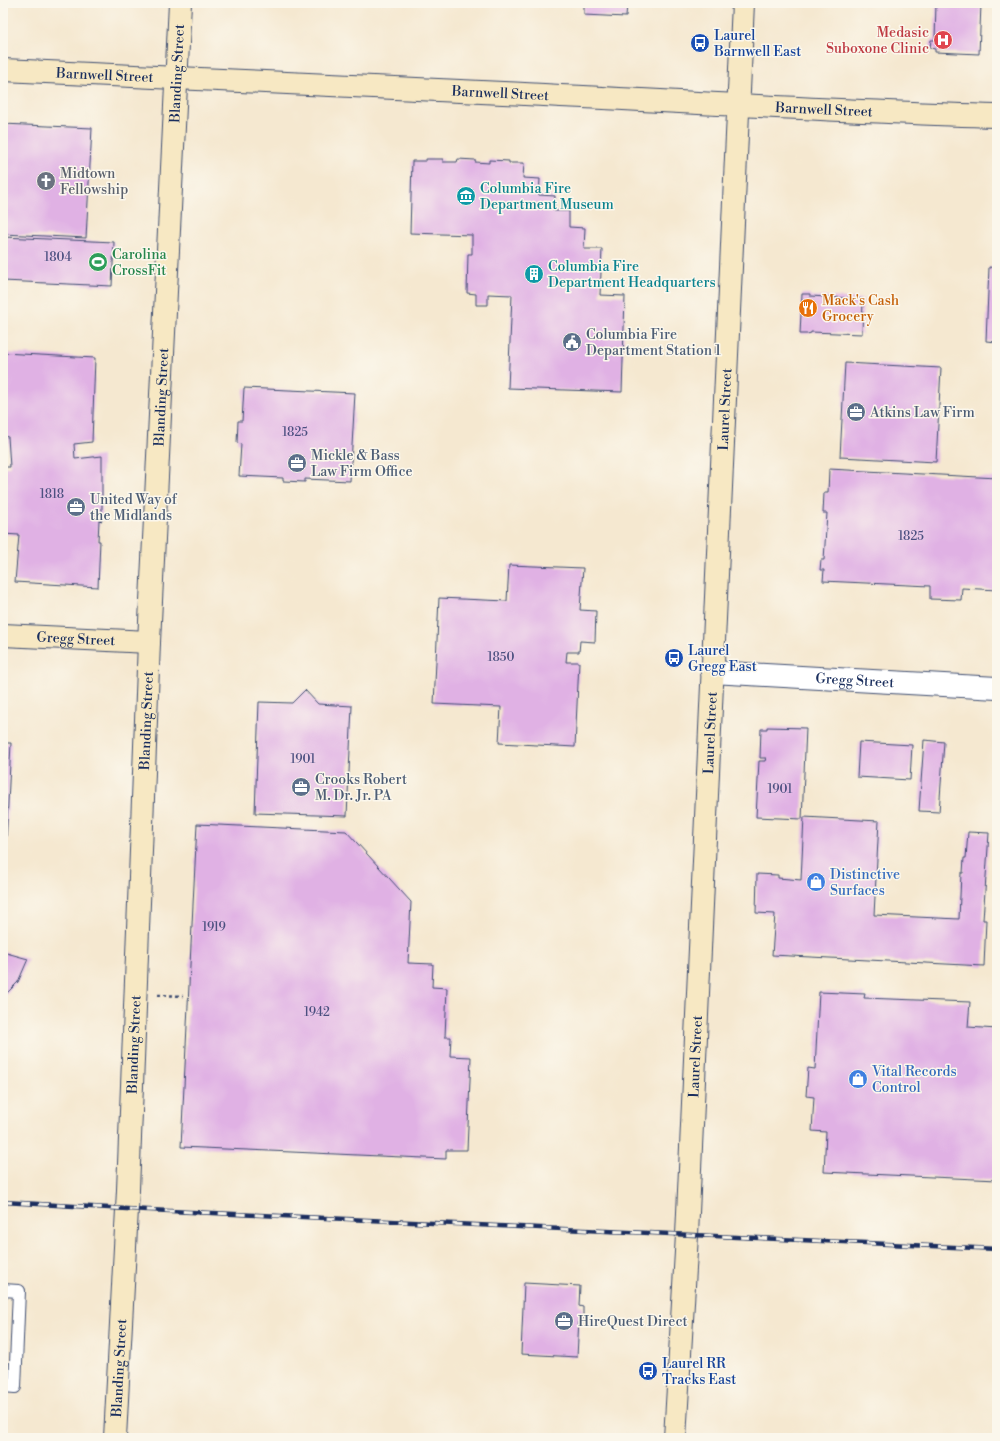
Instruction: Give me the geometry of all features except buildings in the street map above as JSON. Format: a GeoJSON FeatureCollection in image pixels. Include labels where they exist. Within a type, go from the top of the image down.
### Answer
{"type":"FeatureCollection","features":[{"type":"Feature","properties":{"kind":"street","name":"Blanding Street"},"geometry":{"type":"LineString","coordinates":[[115,1438],[128,1190],[149,642],[180,3]]}},
{"type":"Feature","properties":{"kind":"street","name":"Laurel Street"},"geometry":{"type":"LineString","coordinates":[[675,1438],[687,1235],[743,3]]}},
{"type":"Feature","properties":{"kind":"street","name":"Barnwell Street"},"geometry":{"type":"LineString","coordinates":[[3,70],[176,79],[495,92],[738,106],[997,116]]}},
{"type":"Feature","properties":{"kind":"street","name":"Gregg Street"},"geometry":{"type":"LineString","coordinates":[[3,635],[149,642]]}},
{"type":"Feature","properties":{"kind":"street","name":"Gregg Street"},"geometry":{"type":"LineString","coordinates":[[712,672],[997,688]]}},
{"type":"Feature","properties":{"kind":"lane"},"geometry":{"type":"LineString","coordinates":[[3,1290],[19,1291],[16,1386],[3,1386]]}},
{"type":"Feature","properties":{"kind":"railway"},"geometry":{"type":"LineString","coordinates":[[3,1202],[997,1249]]}},
{"type":"Feature","properties":{"kind":"place","name":"Medasic Suboxone Clinic"},"geometry":{"type":"Point","coordinates":[943,40]}},
{"type":"Feature","properties":{"kind":"place","name":"Laurel Barnwell East"},"geometry":{"type":"Point","coordinates":[700,43]}},
{"type":"Feature","properties":{"kind":"place","name":"Midtown Fellowship"},"geometry":{"type":"Point","coordinates":[46,181]}},
{"type":"Feature","properties":{"kind":"place","name":"Columbia Fire Department Museum"},"geometry":{"type":"Point","coordinates":[466,196]}},
{"type":"Feature","properties":{"kind":"place","name":"Carolina CrossFit"},"geometry":{"type":"Point","coordinates":[98,262]}},
{"type":"Feature","properties":{"kind":"place","name":"Columbia Fire Department Headquarters"},"geometry":{"type":"Point","coordinates":[534,274]}},
{"type":"Feature","properties":{"kind":"place","name":"Mack's Cash Grocery"},"geometry":{"type":"Point","coordinates":[808,308]}},
{"type":"Feature","properties":{"kind":"place","name":"Columbia Fire Department Station 1"},"geometry":{"type":"Point","coordinates":[572,342]}},
{"type":"Feature","properties":{"kind":"place","name":"Atkins Law Firm"},"geometry":{"type":"Point","coordinates":[856,412]}},
{"type":"Feature","properties":{"kind":"place","name":"Mickle & Bass Law Firm Office"},"geometry":{"type":"Point","coordinates":[297,463]}},
{"type":"Feature","properties":{"kind":"place","name":"United Way of the Midlands"},"geometry":{"type":"Point","coordinates":[76,507]}},
{"type":"Feature","properties":{"kind":"place","name":"Laurel Gregg East"},"geometry":{"type":"Point","coordinates":[674,658]}},
{"type":"Feature","properties":{"kind":"place","name":"Crooks Robert M. Dr. Jr. PA"},"geometry":{"type":"Point","coordinates":[301,787]}},
{"type":"Feature","properties":{"kind":"place","name":"Distinctive Surfaces"},"geometry":{"type":"Point","coordinates":[816,882]}},
{"type":"Feature","properties":{"kind":"place","name":"Vital Records Control"},"geometry":{"type":"Point","coordinates":[858,1079]}},
{"type":"Feature","properties":{"kind":"place","name":"HireQuest Direct"},"geometry":{"type":"Point","coordinates":[564,1321]}},
{"type":"Feature","properties":{"kind":"place","name":"Laurel RR Tracks East"},"geometry":{"type":"Point","coordinates":[648,1371]}}]}
